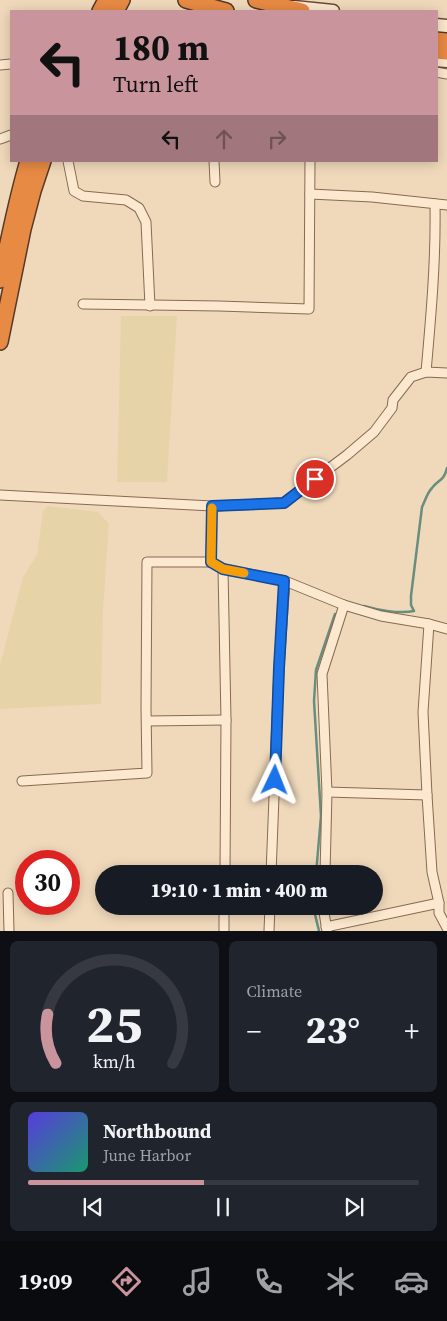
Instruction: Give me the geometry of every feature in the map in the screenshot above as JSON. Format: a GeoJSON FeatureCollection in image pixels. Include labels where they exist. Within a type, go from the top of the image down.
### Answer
{"type":"FeatureCollection","features":[{"type":"Feature","properties":{"kind":"highway"},"geometry":{"type":"LineString","coordinates":[[186,0],[210,9]]}},
{"type":"Feature","properties":{"kind":"highway"},"geometry":{"type":"LineString","coordinates":[[256,0],[298,10]]}},
{"type":"Feature","properties":{"kind":"highway"},"geometry":{"type":"LineString","coordinates":[[0,280],[12,220],[28,162]]}},
{"type":"Feature","properties":{"kind":"highway"},"geometry":{"type":"LineString","coordinates":[[0,342],[23,229],[43,162]]}},
{"type":"Feature","properties":{"kind":"street"},"geometry":{"type":"LineString","coordinates":[[276,4],[325,10]]}},
{"type":"Feature","properties":{"kind":"street"},"geometry":{"type":"LineString","coordinates":[[68,162],[74,191],[83,196],[126,200],[138,208],[146,222],[150,306]]}},
{"type":"Feature","properties":{"kind":"street"},"geometry":{"type":"LineString","coordinates":[[214,162],[215,182]]}},
{"type":"Feature","properties":{"kind":"street"},"geometry":{"type":"LineString","coordinates":[[84,304],[309,309],[310,162]]}},
{"type":"Feature","properties":{"kind":"street"},"geometry":{"type":"LineString","coordinates":[[310,194],[372,197],[447,205]]}},
{"type":"Feature","properties":{"kind":"street"},"geometry":{"type":"LineString","coordinates":[[426,372],[435,234],[435,204]]}},
{"type":"Feature","properties":{"kind":"street"},"geometry":{"type":"LineString","coordinates":[[0,495],[212,506],[284,503],[347,456],[374,432],[392,408],[393,400],[411,377],[426,372],[447,373]]}},
{"type":"Feature","properties":{"kind":"street"},"geometry":{"type":"LineString","coordinates":[[211,562],[212,506]]}},
{"type":"Feature","properties":{"kind":"street"},"geometry":{"type":"LineString","coordinates":[[22,780],[147,773],[147,562],[211,562],[223,569],[284,581],[344,605],[381,616],[447,629]]}},
{"type":"Feature","properties":{"kind":"street"},"geometry":{"type":"LineString","coordinates":[[223,569],[226,720],[225,865]]}},
{"type":"Feature","properties":{"kind":"street"},"geometry":{"type":"LineString","coordinates":[[271,865],[284,581]]}},
{"type":"Feature","properties":{"kind":"street"},"geometry":{"type":"LineString","coordinates":[[325,865],[327,792],[322,674],[344,605]]}},
{"type":"Feature","properties":{"kind":"street"},"geometry":{"type":"LineString","coordinates":[[429,624],[423,712],[427,796],[432,872],[439,903],[439,914],[447,928]]}},
{"type":"Feature","properties":{"kind":"street"},"geometry":{"type":"LineString","coordinates":[[147,721],[226,720]]}},
{"type":"Feature","properties":{"kind":"street"},"geometry":{"type":"LineString","coordinates":[[327,792],[427,796]]}},
{"type":"Feature","properties":{"kind":"street"},"geometry":{"type":"LineString","coordinates":[[8,893],[9,931]]}},
{"type":"Feature","properties":{"kind":"street"},"geometry":{"type":"LineString","coordinates":[[325,915],[327,929],[439,903]]}},
{"type":"Feature","properties":{"kind":"street"},"geometry":{"type":"LineString","coordinates":[[224,915],[224,931]]}},
{"type":"Feature","properties":{"kind":"street"},"geometry":{"type":"LineString","coordinates":[[269,931],[270,915]]}},
{"type":"Feature","properties":{"kind":"shaded area"},"geometry":{"type":"Polygon","coordinates":[[[121,316],[177,316],[167,482],[117,482],[121,316]]]}},
{"type":"Feature","properties":{"kind":"shaded area"},"geometry":{"type":"Polygon","coordinates":[[[48,506],[98,512],[109,524],[103,611],[101,704],[0,709],[0,665],[23,577],[37,555],[43,511],[48,506]]]}},
{"type":"Feature","properties":{"kind":"waterway"},"geometry":{"type":"LineString","coordinates":[[364,606],[389,611],[414,611],[411,605],[411,596],[422,507],[429,492],[443,478],[447,468]]}},
{"type":"Feature","properties":{"kind":"waterway"},"geometry":{"type":"LineString","coordinates":[[317,865],[321,816],[314,701],[316,670],[335,614]]}},
{"type":"Feature","properties":{"kind":"waterway"},"geometry":{"type":"LineString","coordinates":[[315,915],[319,931]]}},
{"type":"Feature","properties":{"kind":"slow traffic"},"geometry":{"type":"LineString","coordinates":[[212,508],[211,562],[223,569],[244,573]]}},
{"type":"Feature","properties":{"kind":"route"},"geometry":{"type":"LineString","coordinates":[[275,780],[284,581],[223,569],[211,562],[212,506],[284,503],[315,479]]}}]}
